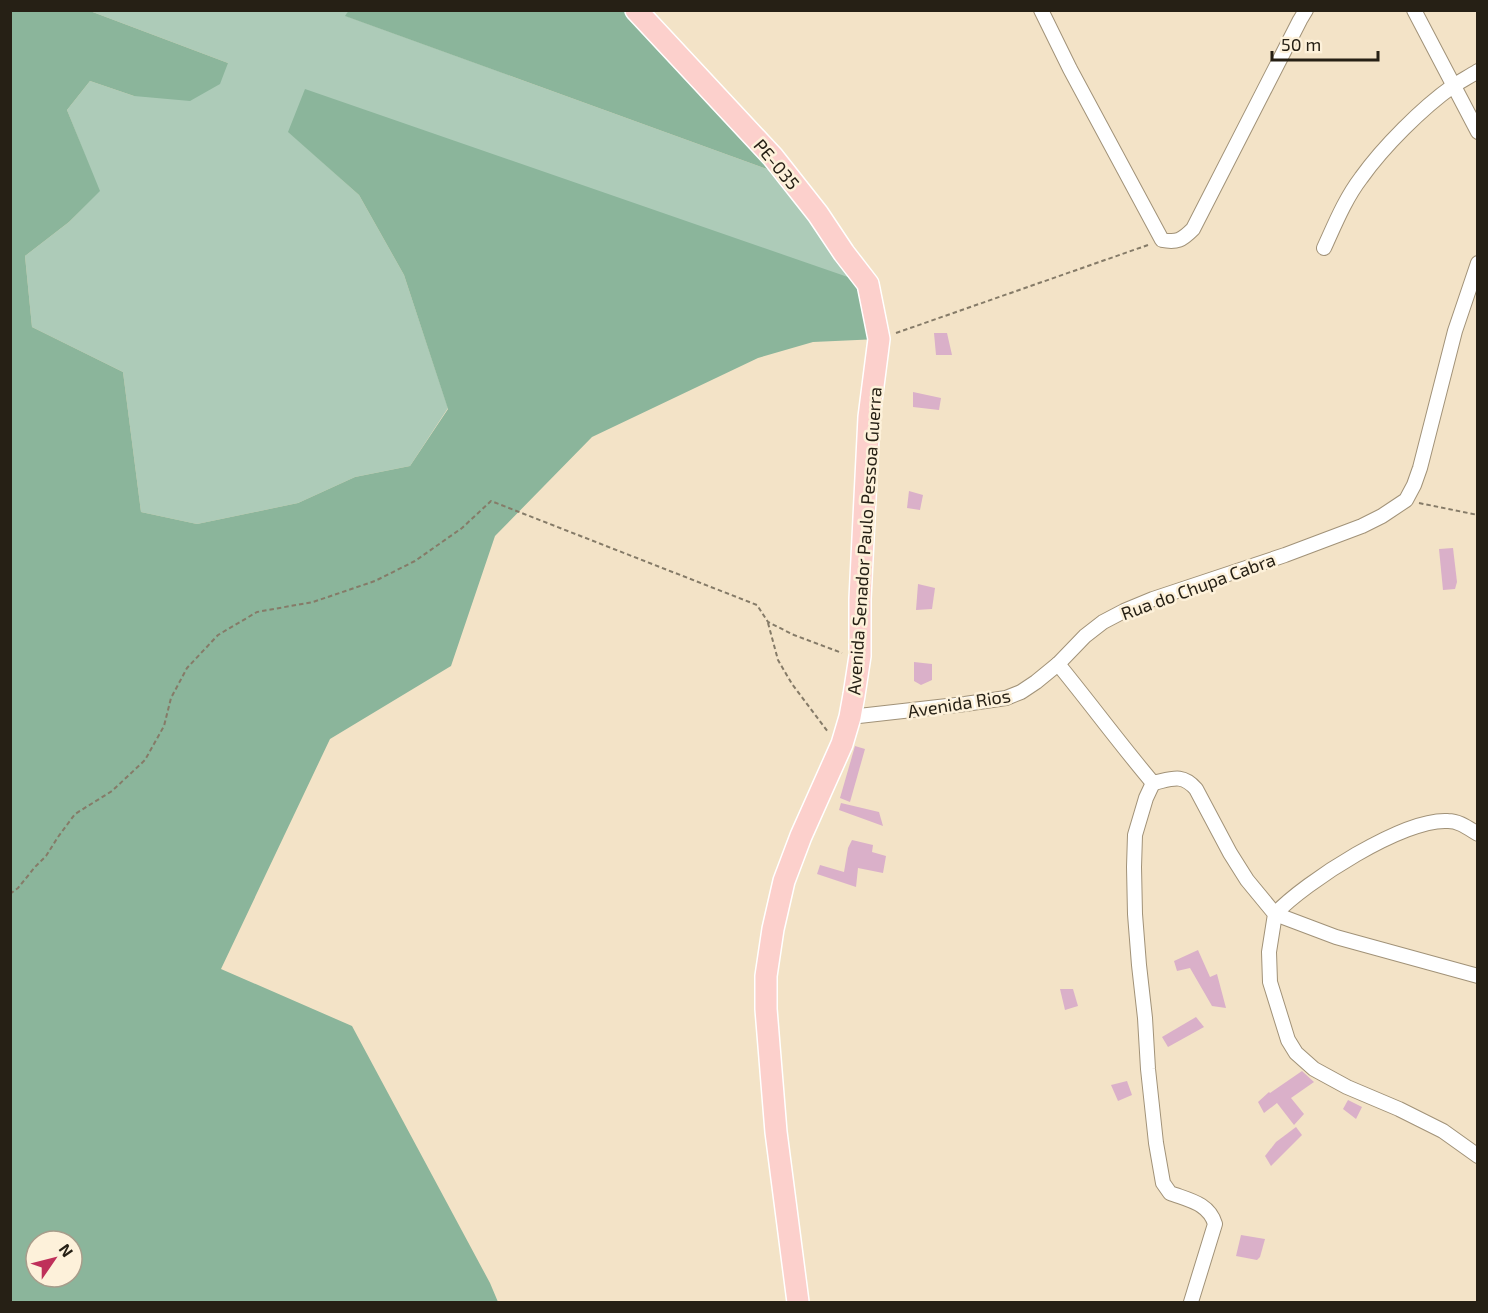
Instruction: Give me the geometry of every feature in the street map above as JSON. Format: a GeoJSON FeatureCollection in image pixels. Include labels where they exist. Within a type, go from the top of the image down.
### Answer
{"type":"FeatureCollection","features":[{"type":"Feature","properties":{"kind":"main road","name":"PE-035"},"geometry":{"type":"LineString","coordinates":[[636,10],[773,157],[818,214],[868,284],[879,339]]}},
{"type":"Feature","properties":{"kind":"main road","name":"Avenida Senador Paulo Pessoa Guerra"},"geometry":{"type":"LineString","coordinates":[[798,1302],[776,1132],[766,1009],[766,976],[773,928],[784,881],[801,836],[842,744],[850,717],[860,656],[860,599],[869,417],[879,339]]}},
{"type":"Feature","properties":{"kind":"street"},"geometry":{"type":"LineString","coordinates":[[1041,10],[1070,69],[1162,240],[1172,242],[1181,239],[1193,230],[1258,99],[1306,10]]}},
{"type":"Feature","properties":{"kind":"street"},"geometry":{"type":"LineString","coordinates":[[1414,10],[1478,132]]}},
{"type":"Feature","properties":{"kind":"street"},"geometry":{"type":"LineString","coordinates":[[1324,248],[1344,204],[1361,178],[1390,143],[1419,114],[1453,86],[1478,71]]}},
{"type":"Feature","properties":{"kind":"street"},"geometry":{"type":"LineString","coordinates":[[1406,500],[1420,468],[1455,331],[1478,263]]}},
{"type":"Feature","properties":{"kind":"street","name":"Rua do Chupa Cabra"},"geometry":{"type":"LineString","coordinates":[[1058,664],[1094,629],[1125,610],[1362,526],[1406,500]]}},
{"type":"Feature","properties":{"kind":"street"},"geometry":{"type":"LineString","coordinates":[[1058,664],[1153,783]]}},
{"type":"Feature","properties":{"kind":"street","name":"Avenida Rios"},"geometry":{"type":"LineString","coordinates":[[850,717],[1006,698],[1021,692],[1058,664]]}},
{"type":"Feature","properties":{"kind":"street"},"geometry":{"type":"LineString","coordinates":[[1153,783],[1180,778],[1190,782],[1241,871],[1275,914],[1336,937],[1478,976]]}},
{"type":"Feature","properties":{"kind":"street"},"geometry":{"type":"LineString","coordinates":[[1153,783],[1140,817],[1136,835],[1134,867],[1138,965],[1156,1143],[1163,1183],[1167,1190],[1202,1205],[1213,1217],[1215,1224],[1191,1302]]}},
{"type":"Feature","properties":{"kind":"street"},"geometry":{"type":"LineString","coordinates":[[1478,834],[1461,824],[1450,821],[1437,821],[1417,826],[1389,838],[1322,875],[1299,891],[1275,914],[1269,952],[1270,982],[1288,1040],[1296,1053],[1314,1069],[1347,1087],[1443,1131],[1478,1156]]}},
{"type":"Feature","properties":{"kind":"path"},"geometry":{"type":"LineString","coordinates":[[879,339],[1162,240]]}},
{"type":"Feature","properties":{"kind":"path"},"geometry":{"type":"LineString","coordinates":[[1406,500],[1478,515]]}},
{"type":"Feature","properties":{"kind":"path"},"geometry":{"type":"LineString","coordinates":[[10,894],[46,856],[75,814],[112,791],[146,760],[164,726],[171,698],[187,668],[218,635],[257,612],[313,602],[375,581],[415,561],[462,528],[491,501],[757,605],[768,622],[778,660],[792,684],[825,729],[842,744]]}},
{"type":"Feature","properties":{"kind":"path"},"geometry":{"type":"LineString","coordinates":[[768,622],[844,654],[860,656]]}},
{"type":"Feature","properties":{"kind":"green space"},"geometry":{"type":"Polygon","coordinates":[[[349,10],[346,16],[789,177],[868,284],[289,132],[359,195],[404,275],[448,408],[410,466],[355,477],[298,503],[197,524],[141,512],[123,372],[32,327],[25,256],[69,222],[99,191],[67,110],[90,81],[134,96],[228,63],[90,11],[349,10]]]}},
{"type":"Feature","properties":{"kind":"green space"},"geometry":{"type":"Polygon","coordinates":[[[349,10],[636,11],[789,177],[345,16],[349,10]]]}},
{"type":"Feature","properties":{"kind":"green space"},"geometry":{"type":"Polygon","coordinates":[[[10,11],[90,11],[228,63],[220,84],[190,101],[134,96],[90,81],[67,110],[100,191],[69,222],[25,256],[32,327],[123,372],[141,512],[197,524],[298,503],[355,477],[410,466],[448,409],[404,275],[359,195],[288,132],[305,89],[868,284],[879,339],[813,342],[758,358],[592,437],[495,536],[451,666],[330,739],[221,969],[352,1026],[490,1283],[498,1302],[11,1302],[10,11]]]}},
{"type":"Feature","properties":{"kind":"building"},"geometry":{"type":"Polygon","coordinates":[[[934,333],[947,333],[952,355],[936,355],[934,333]]]}},
{"type":"Feature","properties":{"kind":"building"},"geometry":{"type":"Polygon","coordinates":[[[913,392],[941,398],[939,410],[913,407],[913,392]]]}},
{"type":"Feature","properties":{"kind":"building"},"geometry":{"type":"Polygon","coordinates":[[[909,491],[923,495],[920,510],[907,508],[909,491]]]}},
{"type":"Feature","properties":{"kind":"building"},"geometry":{"type":"Polygon","coordinates":[[[1453,548],[1457,582],[1455,589],[1443,590],[1439,549],[1453,548]]]}},
{"type":"Feature","properties":{"kind":"building"},"geometry":{"type":"Polygon","coordinates":[[[918,584],[935,588],[932,609],[916,610],[918,584]]]}},
{"type":"Feature","properties":{"kind":"building"},"geometry":{"type":"Polygon","coordinates":[[[914,662],[932,664],[932,680],[921,685],[914,681],[914,662]]]}},
{"type":"Feature","properties":{"kind":"building"},"geometry":{"type":"Polygon","coordinates":[[[855,746],[865,749],[850,802],[840,798],[855,746]]]}},
{"type":"Feature","properties":{"kind":"building"},"geometry":{"type":"Polygon","coordinates":[[[841,803],[879,812],[883,826],[839,810],[841,803]]]}},
{"type":"Feature","properties":{"kind":"building"},"geometry":{"type":"Polygon","coordinates":[[[852,840],[873,845],[872,852],[886,856],[883,873],[858,868],[856,887],[817,874],[820,865],[844,872],[848,848],[852,840]]]}},
{"type":"Feature","properties":{"kind":"building"},"geometry":{"type":"Polygon","coordinates":[[[1198,950],[1210,977],[1217,974],[1226,1008],[1212,1006],[1190,968],[1177,971],[1174,961],[1198,950]]]}},
{"type":"Feature","properties":{"kind":"building"},"geometry":{"type":"Polygon","coordinates":[[[1060,989],[1073,989],[1078,1006],[1065,1010],[1060,989]]]}},
{"type":"Feature","properties":{"kind":"building"},"geometry":{"type":"Polygon","coordinates":[[[1196,1017],[1204,1027],[1168,1047],[1162,1037],[1196,1017]]]}},
{"type":"Feature","properties":{"kind":"building"},"geometry":{"type":"Polygon","coordinates":[[[1302,1071],[1314,1082],[1291,1098],[1304,1114],[1294,1125],[1277,1103],[1264,1113],[1258,1102],[1269,1092],[1302,1071]]]}},
{"type":"Feature","properties":{"kind":"building"},"geometry":{"type":"Polygon","coordinates":[[[1127,1081],[1132,1095],[1118,1101],[1111,1085],[1127,1081]]]}},
{"type":"Feature","properties":{"kind":"building"},"geometry":{"type":"Polygon","coordinates":[[[1348,1100],[1362,1107],[1356,1119],[1343,1109],[1348,1100]]]}},
{"type":"Feature","properties":{"kind":"building"},"geometry":{"type":"Polygon","coordinates":[[[1296,1127],[1302,1135],[1271,1166],[1265,1156],[1276,1142],[1296,1127]]]}},
{"type":"Feature","properties":{"kind":"building"},"geometry":{"type":"Polygon","coordinates":[[[1241,1235],[1265,1239],[1257,1260],[1236,1256],[1241,1235]]]}}]}
